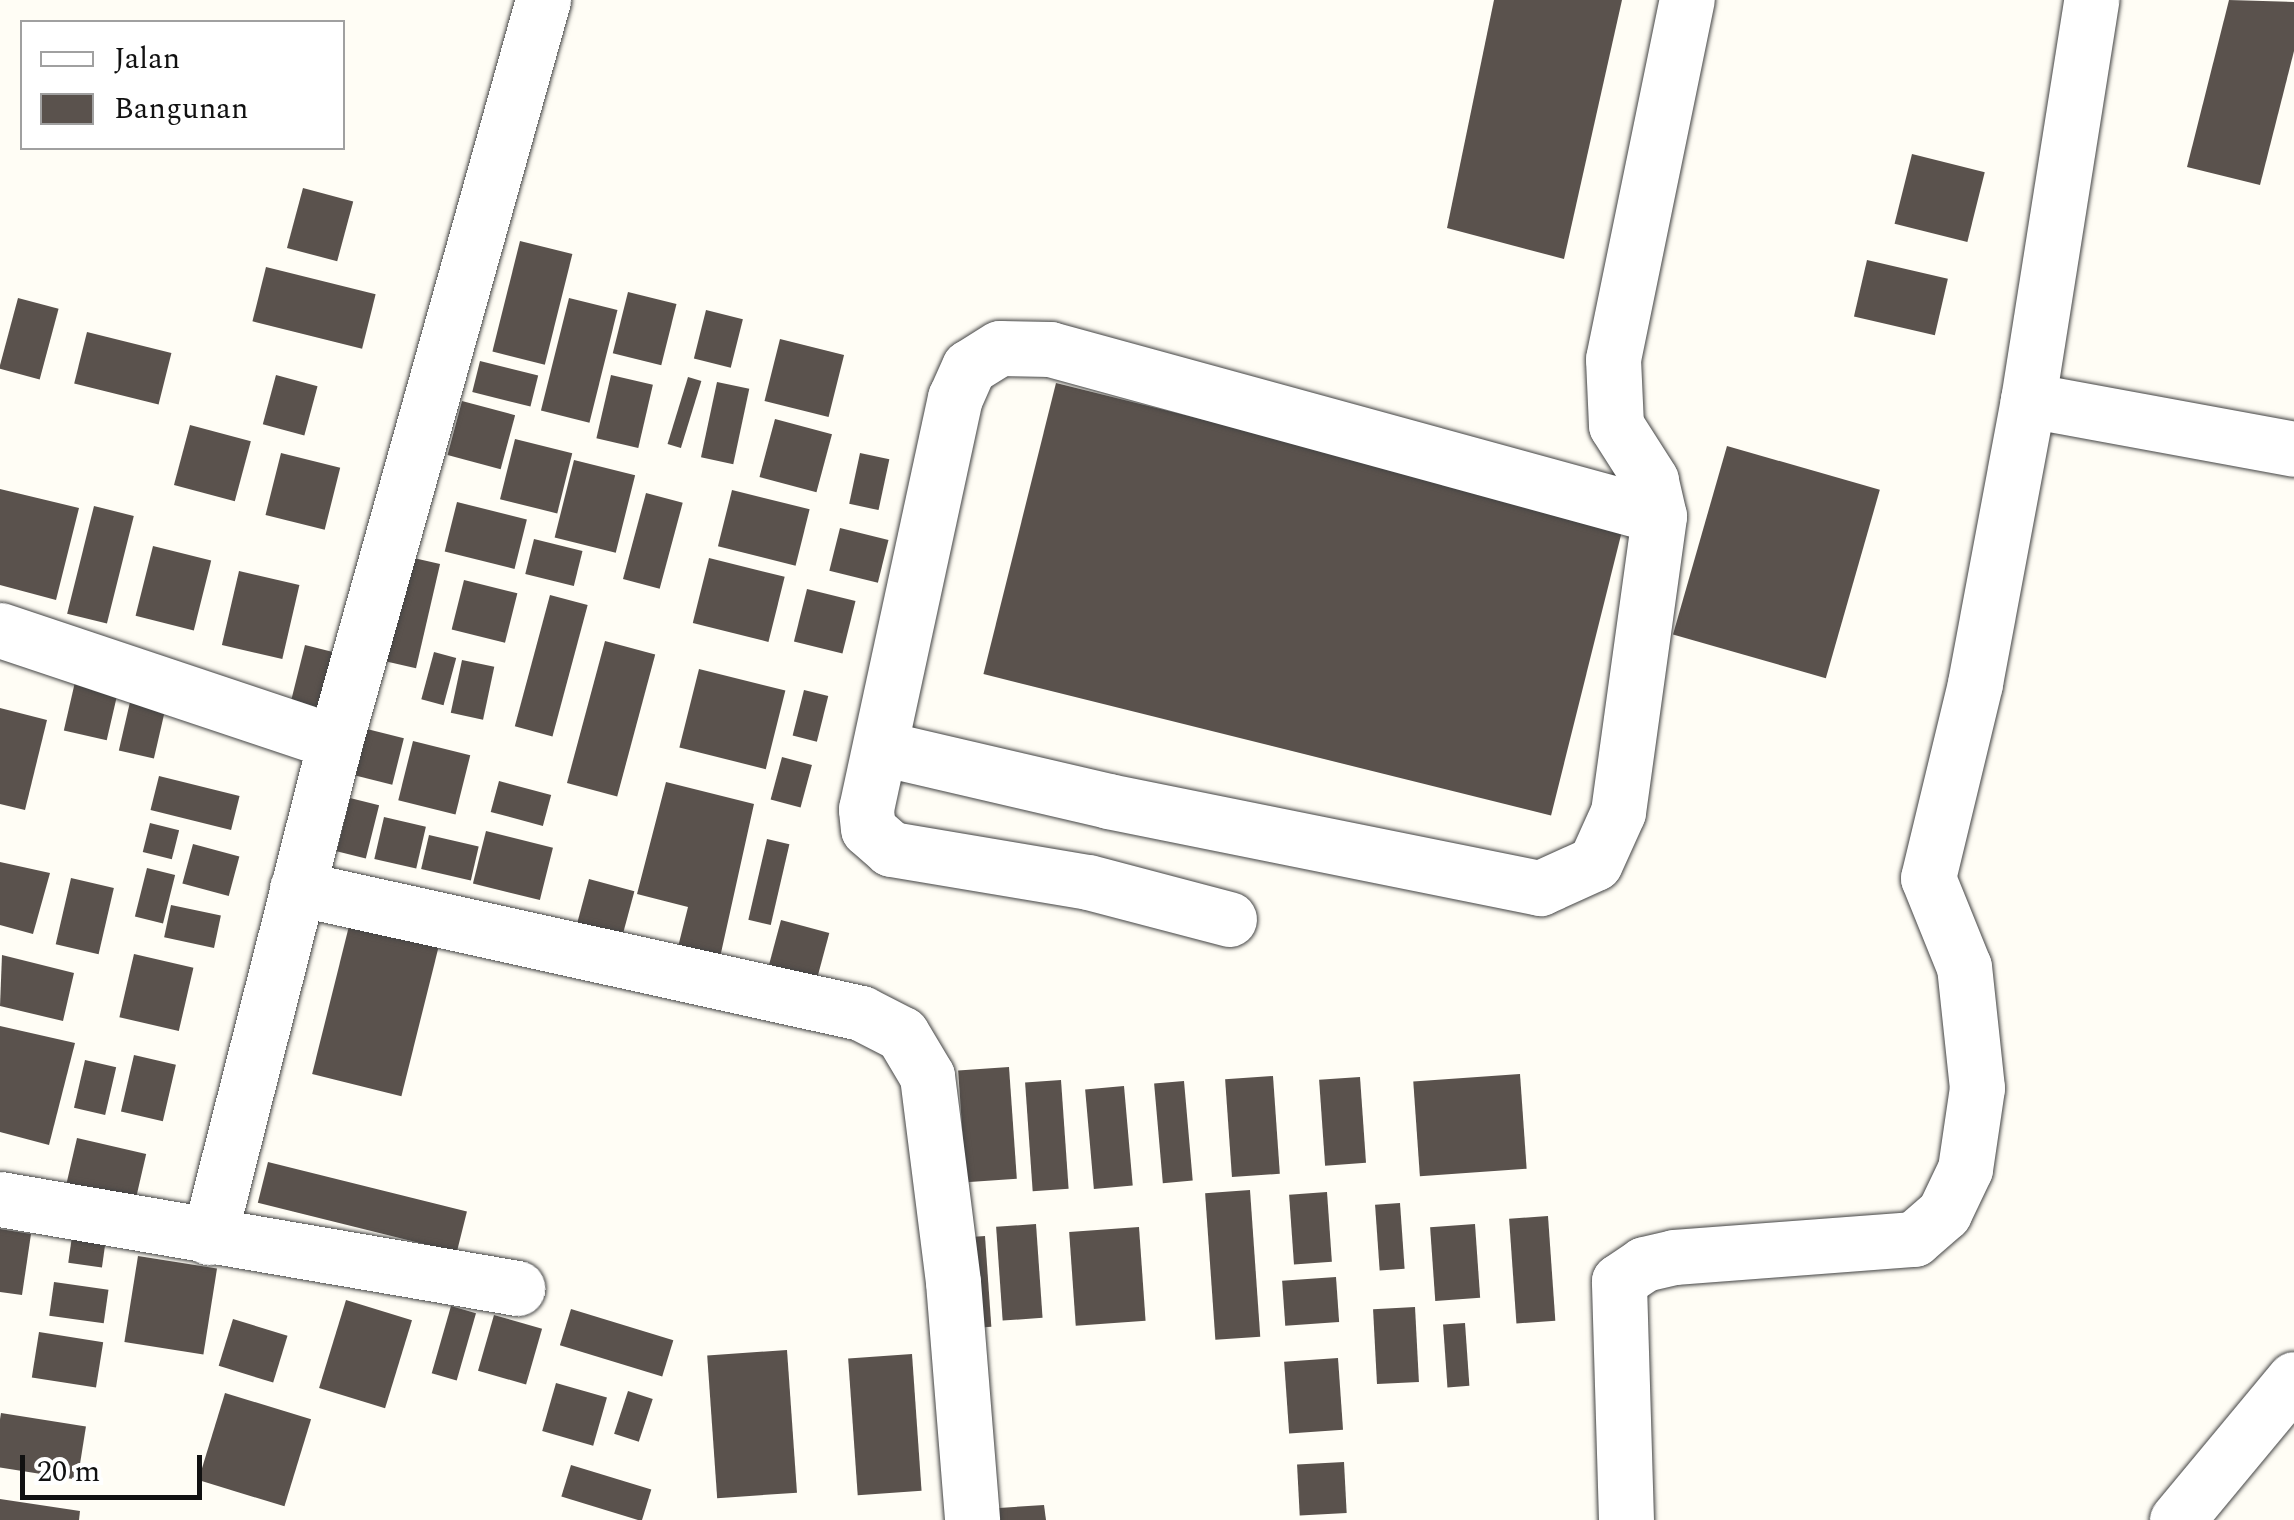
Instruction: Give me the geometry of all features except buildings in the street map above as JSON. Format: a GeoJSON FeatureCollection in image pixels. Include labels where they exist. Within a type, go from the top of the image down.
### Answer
{"type":"FeatureCollection","features":[{"type":"Feature","properties":{"kind":"street"},"geometry":{"type":"LineString","coordinates":[[209,1236],[335,742],[543,0]]}},
{"type":"Feature","properties":{"kind":"street"},"geometry":{"type":"LineString","coordinates":[[881,748],[1108,801],[1540,888],[1595,864],[1618,812],[1659,516],[1652,480],[1616,425],[1613,359],[1687,0]]}},
{"type":"Feature","properties":{"kind":"street"},"geometry":{"type":"LineString","coordinates":[[1626,1520],[1618,1282],[1644,1264],[1674,1257],[1914,1239],[1944,1213],[1965,1169],[1977,1088],[1964,967],[1928,878],[1975,684],[2028,400],[2092,0]]}},
{"type":"Feature","properties":{"kind":"street"},"geometry":{"type":"LineString","coordinates":[[1229,919],[1088,882],[891,849],[868,829],[881,748],[955,398],[969,367],[1000,348],[1050,350],[1659,516]]}},
{"type":"Feature","properties":{"kind":"street"},"geometry":{"type":"LineString","coordinates":[[2028,400],[2294,450]]}},
{"type":"Feature","properties":{"kind":"street"},"geometry":{"type":"LineString","coordinates":[[0,630],[335,742]]}},
{"type":"Feature","properties":{"kind":"street"},"geometry":{"type":"LineString","coordinates":[[1088,882],[1108,801]]}},
{"type":"Feature","properties":{"kind":"street"},"geometry":{"type":"LineString","coordinates":[[297,888],[860,1014],[902,1034],[927,1076],[954,1282],[972,1520]]}},
{"type":"Feature","properties":{"kind":"street"},"geometry":{"type":"LineString","coordinates":[[0,1199],[518,1288]]}},
{"type":"Feature","properties":{"kind":"street"},"geometry":{"type":"LineString","coordinates":[[2177,1520],[2294,1379]]}}]}
